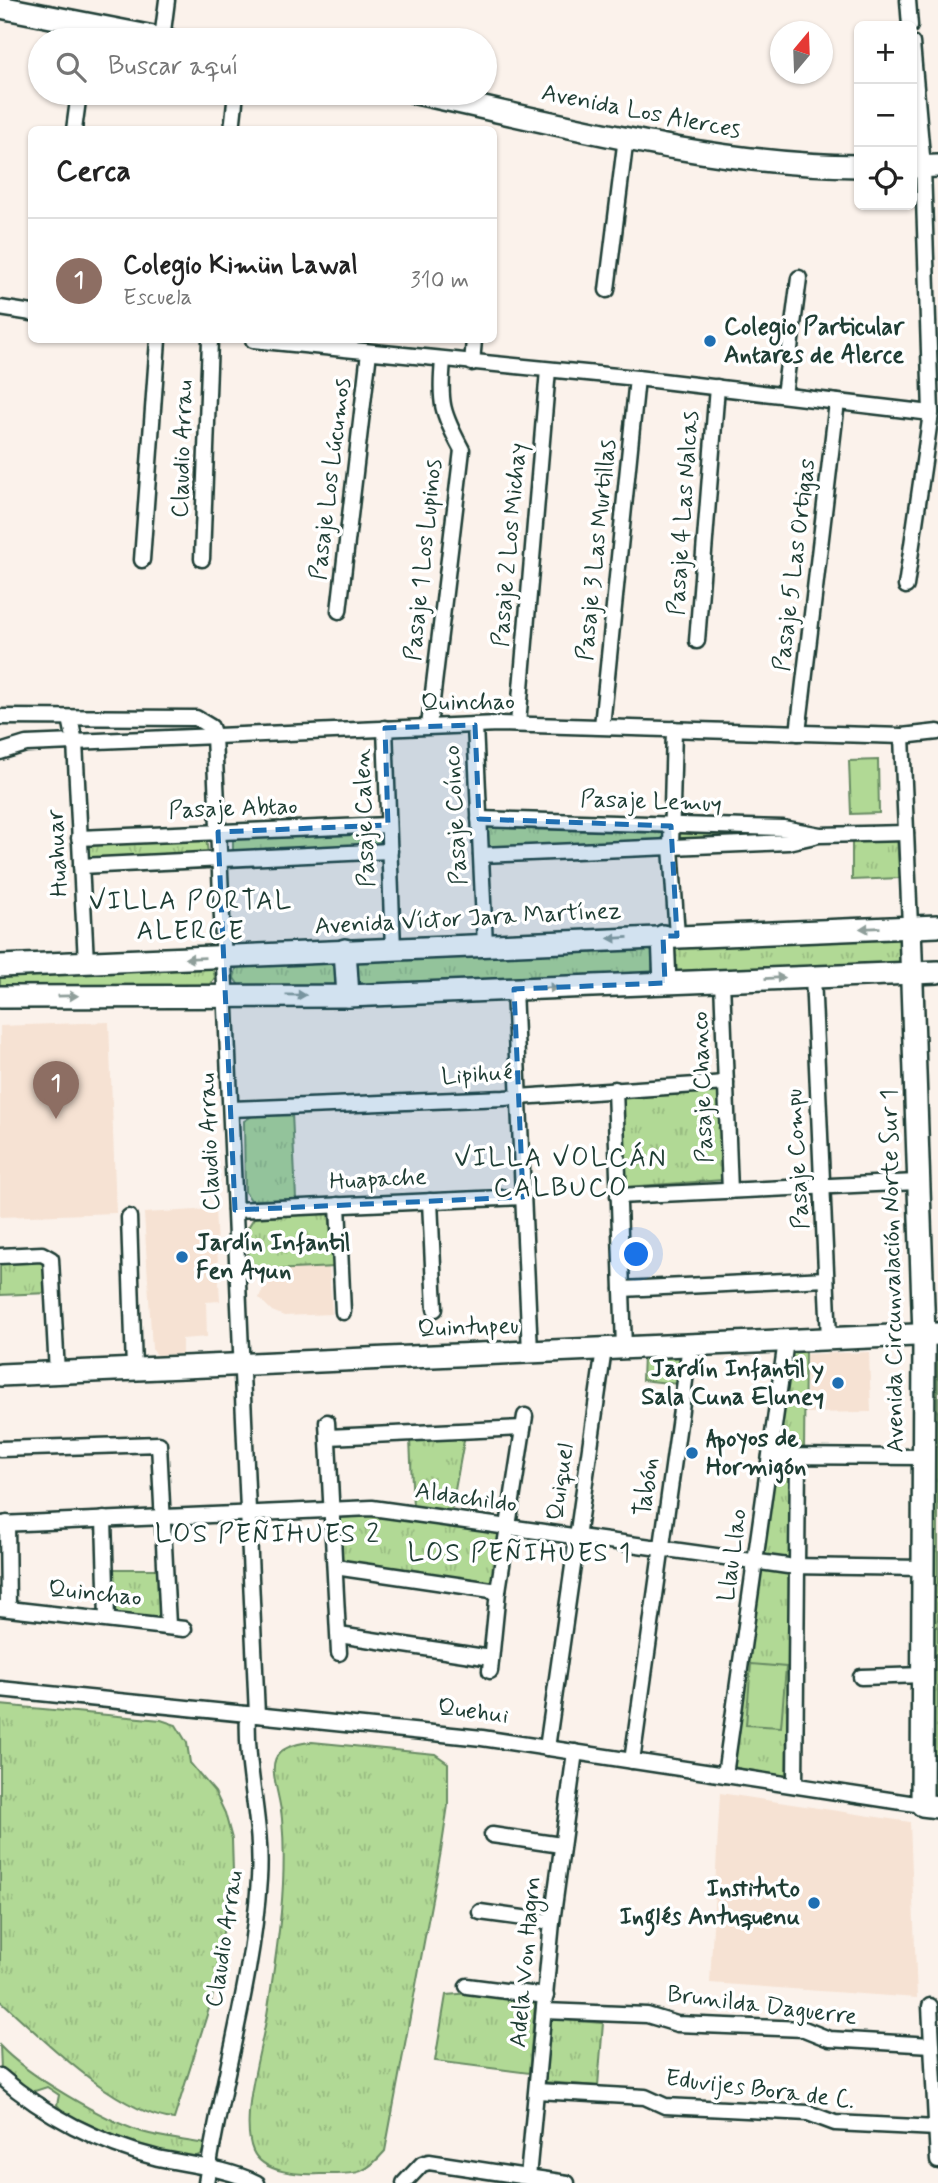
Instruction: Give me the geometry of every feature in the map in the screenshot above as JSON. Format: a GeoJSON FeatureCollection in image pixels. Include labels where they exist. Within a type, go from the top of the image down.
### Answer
{"type":"FeatureCollection","features":[{"type":"Feature","properties":{"kind":"main road"},"geometry":{"type":"LineString","coordinates":[[0,7],[72,28]]}},
{"type":"Feature","properties":{"kind":"main road","name":"Avenida Los Alerces"},"geometry":{"type":"LineString","coordinates":[[473,105],[626,137],[760,161],[854,166]]}},
{"type":"Feature","properties":{"kind":"main road","name":"Avenida Circunvalación Norte Sur 1"},"geometry":{"type":"LineString","coordinates":[[910,926],[917,1182],[931,1335],[924,1457],[924,1675],[930,1806]]}},
{"type":"Feature","properties":{"kind":"main road","name":"Avenida Víctor Jara Martínez"},"geometry":{"type":"LineString","coordinates":[[0,966],[938,926]]}},
{"type":"Feature","properties":{"kind":"main road"},"geometry":{"type":"LineString","coordinates":[[666,983],[670,936]]}},
{"type":"Feature","properties":{"kind":"main road"},"geometry":{"type":"LineString","coordinates":[[345,950],[348,996]]}},
{"type":"Feature","properties":{"kind":"main road"},"geometry":{"type":"LineString","coordinates":[[0,997],[348,996],[938,972]]}},
{"type":"Feature","properties":{"kind":"main road","name":"Quintupeu"},"geometry":{"type":"LineString","coordinates":[[0,1375],[931,1335]]}},
{"type":"Feature","properties":{"kind":"street"},"geometry":{"type":"LineString","coordinates":[[166,28],[167,0]]}},
{"type":"Feature","properties":{"kind":"street"},"geometry":{"type":"LineString","coordinates":[[908,0],[910,21]]}},
{"type":"Feature","properties":{"kind":"street"},"geometry":{"type":"LineString","coordinates":[[906,586],[931,413],[924,167],[916,84]]}},
{"type":"Feature","properties":{"kind":"street"},"geometry":{"type":"LineString","coordinates":[[75,126],[77,105]]}},
{"type":"Feature","properties":{"kind":"street"},"geometry":{"type":"LineString","coordinates":[[232,126],[235,105]]}},
{"type":"Feature","properties":{"kind":"street"},"geometry":{"type":"LineString","coordinates":[[607,290],[626,137]]}},
{"type":"Feature","properties":{"kind":"street"},"geometry":{"type":"LineString","coordinates":[[784,395],[799,278]]}},
{"type":"Feature","properties":{"kind":"street"},"geometry":{"type":"LineString","coordinates":[[0,309],[28,312]]}},
{"type":"Feature","properties":{"kind":"street"},"geometry":{"type":"LineString","coordinates":[[142,560],[158,343]]}},
{"type":"Feature","properties":{"kind":"street","name":"Claudio Arrau"},"geometry":{"type":"LineString","coordinates":[[202,559],[210,343]]}},
{"type":"Feature","properties":{"kind":"street"},"geometry":{"type":"LineString","coordinates":[[282,343],[443,361],[637,378],[931,413]]}},
{"type":"Feature","properties":{"kind":"street"},"geometry":{"type":"LineString","coordinates":[[472,363],[474,343]]}},
{"type":"Feature","properties":{"kind":"street","name":"Pasaje Los Lúcumos"},"geometry":{"type":"LineString","coordinates":[[339,611],[369,352]]}},
{"type":"Feature","properties":{"kind":"street","name":"Pasaje 1 Los Lupinos"},"geometry":{"type":"LineString","coordinates":[[429,726],[462,450],[446,419],[439,397],[443,361]]}},
{"type":"Feature","properties":{"kind":"street","name":"Pasaje 2 Los Michay"},"geometry":{"type":"LineString","coordinates":[[518,724],[548,370]]}},
{"type":"Feature","properties":{"kind":"street","name":"Pasaje 3 Las Murtillas"},"geometry":{"type":"LineString","coordinates":[[602,726],[637,378]]}},
{"type":"Feature","properties":{"kind":"street","name":"Pasaje 4 Las Nalcas"},"geometry":{"type":"LineString","coordinates":[[697,641],[717,387]]}},
{"type":"Feature","properties":{"kind":"street","name":"Pasaje 5 Las Ortigas"},"geometry":{"type":"LineString","coordinates":[[798,733],[838,402]]}},
{"type":"Feature","properties":{"kind":"street"},"geometry":{"type":"LineString","coordinates":[[0,717],[196,718],[204,720],[214,736]]}},
{"type":"Feature","properties":{"kind":"street","name":"Huahuar"},"geometry":{"type":"LineString","coordinates":[[70,718],[75,742],[86,962]]}},
{"type":"Feature","properties":{"kind":"street","name":"Quinchao"},"geometry":{"type":"LineString","coordinates":[[0,752],[26,744],[518,724],[902,736],[938,732]]}},
{"type":"Feature","properties":{"kind":"street","name":"Pasaje Coínco"},"geometry":{"type":"LineString","coordinates":[[475,725],[485,945]]}},
{"type":"Feature","properties":{"kind":"street","name":"Pasaje Calen"},"geometry":{"type":"LineString","coordinates":[[385,728],[393,948]]}},
{"type":"Feature","properties":{"kind":"street"},"geometry":{"type":"LineString","coordinates":[[670,936],[674,729]]}},
{"type":"Feature","properties":{"kind":"street","name":"Claudio Arrau"},"geometry":{"type":"LineString","coordinates":[[207,2176],[257,1911],[261,1849],[247,1749],[252,1715],[248,1513],[214,736]]}},
{"type":"Feature","properties":{"kind":"street","name":"Avenida Circunvalación Norte Sur 1"},"geometry":{"type":"LineString","coordinates":[[902,736],[910,926]]}},
{"type":"Feature","properties":{"kind":"street","name":"Pasaje Lemuy"},"geometry":{"type":"LineString","coordinates":[[479,819],[783,828],[820,835]]}},
{"type":"Feature","properties":{"kind":"street","name":"Pasaje Abtao"},"geometry":{"type":"LineString","coordinates":[[79,838],[388,825]]}},
{"type":"Feature","properties":{"kind":"street","name":"Pasaje Lemuy"},"geometry":{"type":"LineString","coordinates":[[481,855],[788,842],[820,835],[906,833]]}},
{"type":"Feature","properties":{"kind":"street","name":"Pasaje Abtao"},"geometry":{"type":"LineString","coordinates":[[80,866],[390,851]]}},
{"type":"Feature","properties":{"kind":"street","name":"Pasaje Compu"},"geometry":{"type":"LineString","coordinates":[[813,976],[829,1339]]}},
{"type":"Feature","properties":{"kind":"street","name":"Pasaje Chanco"},"geometry":{"type":"LineString","coordinates":[[722,981],[730,1191]]}},
{"type":"Feature","properties":{"kind":"street"},"geometry":{"type":"LineString","coordinates":[[514,989],[530,1352]]}},
{"type":"Feature","properties":{"kind":"street","name":"Lipihué"},"geometry":{"type":"LineString","coordinates":[[231,1109],[726,1083]]}},
{"type":"Feature","properties":{"kind":"street","name":"Quiquel"},"geometry":{"type":"LineString","coordinates":[[547,1748],[576,1537],[614,1348],[622,1289],[615,1089]]}},
{"type":"Feature","properties":{"kind":"street"},"geometry":{"type":"LineString","coordinates":[[618,1196],[917,1182]]}},
{"type":"Feature","properties":{"kind":"street","name":"Huapache"},"geometry":{"type":"LineString","coordinates":[[236,1210],[523,1197]]}},
{"type":"Feature","properties":{"kind":"street"},"geometry":{"type":"LineString","coordinates":[[430,1201],[435,1309]]}},
{"type":"Feature","properties":{"kind":"street"},"geometry":{"type":"LineString","coordinates":[[338,1205],[342,1312]]}},
{"type":"Feature","properties":{"kind":"street"},"geometry":{"type":"LineString","coordinates":[[129,1217],[134,1369]]}},
{"type":"Feature","properties":{"kind":"street"},"geometry":{"type":"LineString","coordinates":[[0,1255],[42,1254],[51,1259],[57,1373]]}},
{"type":"Feature","properties":{"kind":"street"},"geometry":{"type":"LineString","coordinates":[[622,1289],[826,1279]]}},
{"type":"Feature","properties":{"kind":"street","name":"Llau Llao"},"geometry":{"type":"LineString","coordinates":[[725,1775],[786,1341]]}},
{"type":"Feature","properties":{"kind":"street","name":"Tabón"},"geometry":{"type":"LineString","coordinates":[[632,1761],[691,1345]]}},
{"type":"Feature","properties":{"kind":"street"},"geometry":{"type":"LineString","coordinates":[[339,1653],[334,1509],[328,1430],[524,1422],[498,1591],[491,1664],[340,1635]]}},
{"type":"Feature","properties":{"kind":"street"},"geometry":{"type":"LineString","coordinates":[[0,1449],[159,1444],[168,1625]]}},
{"type":"Feature","properties":{"kind":"street"},"geometry":{"type":"LineString","coordinates":[[770,1456],[924,1457]]}},
{"type":"Feature","properties":{"kind":"street"},"geometry":{"type":"LineString","coordinates":[[795,1786],[798,1457]]}},
{"type":"Feature","properties":{"kind":"street","name":"Aldachildo"},"geometry":{"type":"LineString","coordinates":[[4,1524],[372,1508],[755,1562],[797,1566],[924,1568]]}},
{"type":"Feature","properties":{"kind":"street"},"geometry":{"type":"LineString","coordinates":[[104,1519],[107,1619]]}},
{"type":"Feature","properties":{"kind":"street"},"geometry":{"type":"LineString","coordinates":[[4,1524],[4,1608]]}},
{"type":"Feature","properties":{"kind":"street"},"geometry":{"type":"LineString","coordinates":[[335,1567],[498,1591]]}},
{"type":"Feature","properties":{"kind":"street","name":"Quinchao"},"geometry":{"type":"LineString","coordinates":[[4,1608],[168,1625],[184,1629]]}},
{"type":"Feature","properties":{"kind":"street"},"geometry":{"type":"LineString","coordinates":[[861,1677],[924,1675]]}},
{"type":"Feature","properties":{"kind":"street","name":"Quehui"},"geometry":{"type":"LineString","coordinates":[[0,1689],[482,1738],[930,1806]]}},
{"type":"Feature","properties":{"kind":"street","name":"Adela Von Hagrn"},"geometry":{"type":"LineString","coordinates":[[528,2177],[552,1922],[575,1752]]}},
{"type":"Feature","properties":{"kind":"street"},"geometry":{"type":"LineString","coordinates":[[492,1835],[561,1845]]}},
{"type":"Feature","properties":{"kind":"street"},"geometry":{"type":"LineString","coordinates":[[480,1912],[552,1922]]}},
{"type":"Feature","properties":{"kind":"street","name":"Brunilda Daguerre"},"geometry":{"type":"LineString","coordinates":[[467,1986],[545,2003],[647,2015],[677,2024],[804,2029],[830,2039],[932,2045]]}},
{"type":"Feature","properties":{"kind":"street"},"geometry":{"type":"LineString","coordinates":[[930,2006],[938,2161]]}},
{"type":"Feature","properties":{"kind":"street"},"geometry":{"type":"LineString","coordinates":[[0,2076],[49,2112],[96,2136],[207,2176],[236,2174],[257,2183]]}},
{"type":"Feature","properties":{"kind":"street","name":"Eduvijes Bora de C."},"geometry":{"type":"LineString","coordinates":[[537,2091],[645,2097],[665,2106],[808,2113],[835,2123],[937,2128]]}},
{"type":"Feature","properties":{"kind":"street"},"geometry":{"type":"LineString","coordinates":[[404,2183],[422,2164],[429,2162],[567,2183]]}},
{"type":"Feature","properties":{"kind":"highlighted area"},"geometry":{"type":"Polygon","coordinates":[[[475,725],[479,819],[671,826],[677,936],[663,936],[665,983],[514,989],[523,1197],[235,1210],[218,832],[388,825],[385,728],[475,725]]]}},
{"type":"Feature","properties":{"kind":"shaded area"},"geometry":{"type":"Polygon","coordinates":[[[109,1022],[116,1213],[0,1217],[0,1026],[109,1022]]]}},
{"type":"Feature","properties":{"kind":"shaded area","name":"Jardín Infantil Fen Ayun"},"geometry":{"type":"Polygon","coordinates":[[[215,1209],[220,1301],[206,1302],[207,1337],[182,1339],[182,1354],[157,1355],[152,1349],[144,1213],[215,1209]]]}},
{"type":"Feature","properties":{"kind":"shaded area"},"geometry":{"type":"Polygon","coordinates":[[[329,1267],[332,1314],[284,1316],[272,1311],[259,1298],[272,1270],[329,1267]]]}},
{"type":"Feature","properties":{"kind":"shaded area","name":"Jardín Infantil y Sala Cuna Eluney"},"geometry":{"type":"Polygon","coordinates":[[[869,1352],[871,1412],[807,1413],[806,1354],[869,1352]]]}},
{"type":"Feature","properties":{"kind":"shaded area","name":"Instituto Inglés Antuquenu"},"geometry":{"type":"Polygon","coordinates":[[[720,1793],[910,1822],[917,1998],[710,1983],[720,1793]]]}},
{"type":"Feature","properties":{"kind":"green space"},"geometry":{"type":"Polygon","coordinates":[[[878,760],[879,813],[851,814],[849,761],[878,760]]]}},
{"type":"Feature","properties":{"kind":"green space"},"geometry":{"type":"Polygon","coordinates":[[[484,824],[663,830],[664,842],[485,849],[484,824]]]}},
{"type":"Feature","properties":{"kind":"green space"},"geometry":{"type":"Polygon","coordinates":[[[382,830],[385,845],[233,851],[233,837],[382,830]]]}},
{"type":"Feature","properties":{"kind":"green space"},"geometry":{"type":"Polygon","coordinates":[[[678,830],[802,834],[678,841],[678,830]]]}},
{"type":"Feature","properties":{"kind":"green space"},"geometry":{"type":"Polygon","coordinates":[[[206,838],[208,853],[89,859],[88,844],[206,838]]]}},
{"type":"Feature","properties":{"kind":"green space"},"geometry":{"type":"Polygon","coordinates":[[[852,838],[897,839],[900,878],[852,880],[852,838]]]}},
{"type":"Feature","properties":{"kind":"green space"},"geometry":{"type":"Polygon","coordinates":[[[900,935],[903,966],[672,974],[671,945],[900,935]]]}},
{"type":"Feature","properties":{"kind":"green space"},"geometry":{"type":"Polygon","coordinates":[[[648,947],[653,953],[652,973],[350,989],[240,987],[234,978],[237,964],[648,947]]]}},
{"type":"Feature","properties":{"kind":"green space"},"geometry":{"type":"Polygon","coordinates":[[[212,966],[215,977],[210,986],[0,991],[0,971],[212,966]]]}},
{"type":"Feature","properties":{"kind":"green space"},"geometry":{"type":"Polygon","coordinates":[[[720,1091],[724,1180],[625,1187],[620,1097],[720,1091]]]}},
{"type":"Feature","properties":{"kind":"green space"},"geometry":{"type":"Polygon","coordinates":[[[292,1113],[296,1199],[251,1200],[245,1192],[244,1121],[254,1115],[292,1113]]]}},
{"type":"Feature","properties":{"kind":"green space"},"geometry":{"type":"Polygon","coordinates":[[[329,1213],[335,1267],[249,1271],[247,1229],[254,1218],[329,1213]]]}},
{"type":"Feature","properties":{"kind":"green space"},"geometry":{"type":"Polygon","coordinates":[[[44,1258],[49,1293],[0,1295],[0,1259],[44,1258]]]}},
{"type":"Feature","properties":{"kind":"green space"},"geometry":{"type":"Polygon","coordinates":[[[938,1341],[938,1800],[931,1798],[931,1345],[938,1341]]]}},
{"type":"Feature","properties":{"kind":"green space"},"geometry":{"type":"Polygon","coordinates":[[[805,1347],[804,1453],[782,1452],[775,1447],[789,1350],[805,1347]]]}},
{"type":"Feature","properties":{"kind":"green space"},"geometry":{"type":"Polygon","coordinates":[[[643,1354],[676,1354],[680,1358],[677,1384],[642,1380],[643,1354]]]}},
{"type":"Feature","properties":{"kind":"green space"},"geometry":{"type":"Polygon","coordinates":[[[465,1435],[451,1512],[413,1507],[410,1439],[465,1435]]]}},
{"type":"Feature","properties":{"kind":"green space"},"geometry":{"type":"Polygon","coordinates":[[[794,1461],[793,1555],[790,1559],[761,1554],[771,1463],[794,1461]]]}},
{"type":"Feature","properties":{"kind":"green space"},"geometry":{"type":"Polygon","coordinates":[[[372,1515],[499,1533],[502,1536],[492,1585],[345,1564],[340,1558],[340,1518],[372,1515]]]}},
{"type":"Feature","properties":{"kind":"green space"},"geometry":{"type":"Polygon","coordinates":[[[109,1569],[162,1569],[162,1620],[112,1614],[109,1569]]]}},
{"type":"Feature","properties":{"kind":"green space"},"geometry":{"type":"Polygon","coordinates":[[[761,1569],[791,1572],[786,1777],[733,1767],[761,1569]]]}},
{"type":"Feature","properties":{"kind":"green space"},"geometry":{"type":"Polygon","coordinates":[[[751,1664],[786,1667],[781,1727],[746,1725],[751,1664]]]}},
{"type":"Feature","properties":{"kind":"green space"},"geometry":{"type":"Polygon","coordinates":[[[0,1705],[161,1720],[176,1725],[187,1743],[190,1763],[215,1792],[225,1813],[232,1839],[233,1872],[212,1999],[174,2119],[152,2114],[129,2104],[105,2089],[58,2053],[0,2000],[0,1705]]]}},
{"type":"Feature","properties":{"kind":"green space"},"geometry":{"type":"Polygon","coordinates":[[[312,1742],[435,1754],[448,1763],[448,1805],[441,1851],[385,2151],[370,2166],[349,2174],[302,2174],[273,2168],[258,2158],[249,2137],[250,2103],[267,2015],[283,1892],[282,1819],[274,1768],[276,1758],[282,1751],[294,1745],[312,1742]]]}},
{"type":"Feature","properties":{"kind":"green space"},"geometry":{"type":"Polygon","coordinates":[[[472,1993],[535,2003],[529,2073],[435,2061],[446,1995],[472,1993]]]}},
{"type":"Feature","properties":{"kind":"green space"},"geometry":{"type":"Polygon","coordinates":[[[550,2019],[603,2023],[598,2086],[545,2082],[550,2019]]]}},
{"type":"Feature","properties":{"kind":"green space"},"geometry":{"type":"Polygon","coordinates":[[[0,2046],[28,2070],[87,2107],[142,2132],[205,2144],[202,2153],[192,2159],[134,2144],[65,2114],[57,2105],[59,2095],[47,2087],[32,2092],[1,2069],[0,2046]]]}},
{"type":"Feature","properties":{"kind":"place","name":"Colegio Particular Antares de Alerce"},"geometry":{"type":"Point","coordinates":[710,341]}},
{"type":"Feature","properties":{"kind":"place","name":"Colegio Kimün Lawal"},"geometry":{"type":"Point","coordinates":[56,1119]}},
{"type":"Feature","properties":{"kind":"place","name":"Jardín Infantil Fen Ayun"},"geometry":{"type":"Point","coordinates":[182,1257]}},
{"type":"Feature","properties":{"kind":"place","name":"Jardín Infantil y Sala Cuna Eluney"},"geometry":{"type":"Point","coordinates":[838,1383]}},
{"type":"Feature","properties":{"kind":"place","name":"Apoyos de Hormigón"},"geometry":{"type":"Point","coordinates":[692,1453]}},
{"type":"Feature","properties":{"kind":"place","name":"Instituto Inglés Antuquenu"},"geometry":{"type":"Point","coordinates":[814,1903]}},
{"type":"Feature","properties":{"kind":"district","name":"VILLA PORTAL ALERCE"},"geometry":{"type":"Point","coordinates":[191,917]}},
{"type":"Feature","properties":{"kind":"district","name":"VILLA VOLCÁN CALBUCO"},"geometry":{"type":"Point","coordinates":[561,1174]}},
{"type":"Feature","properties":{"kind":"district","name":"LOS PEÑIHUES 2"},"geometry":{"type":"Point","coordinates":[268,1535]}},
{"type":"Feature","properties":{"kind":"district","name":"LOS PEÑIHUES 1"},"geometry":{"type":"Point","coordinates":[520,1554]}}]}
